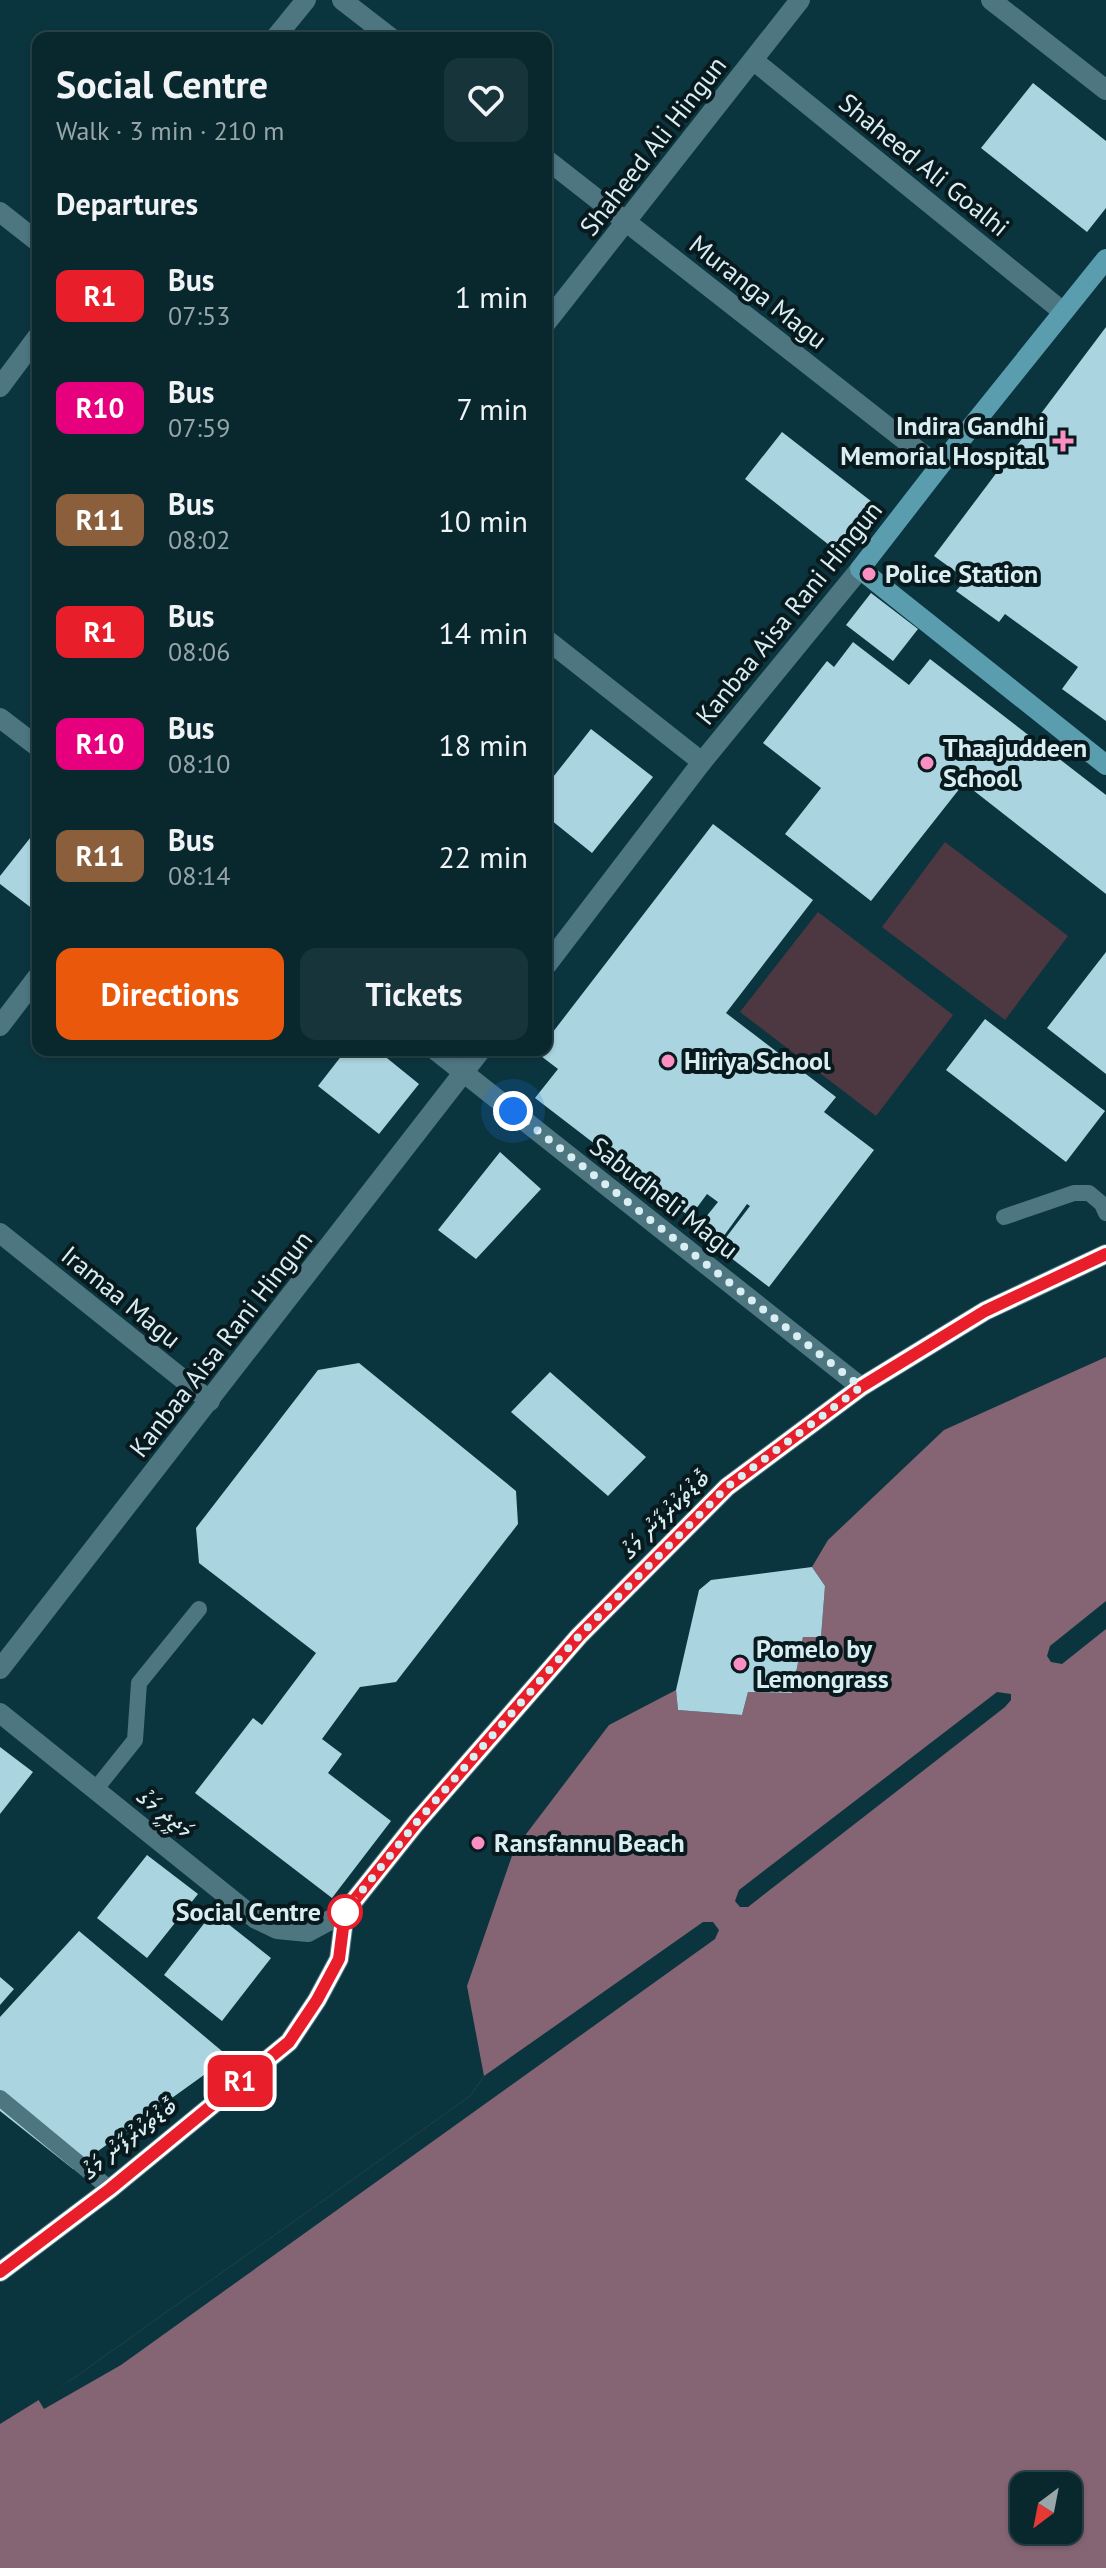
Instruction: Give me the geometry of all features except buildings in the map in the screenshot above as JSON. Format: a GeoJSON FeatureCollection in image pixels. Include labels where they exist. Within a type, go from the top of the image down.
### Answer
{"type":"FeatureCollection","features":[{"type":"Feature","properties":{"kind":"main road","name":"Kanbaa Aisa Rani Hingun"},"geometry":{"type":"LineString","coordinates":[[860,569],[1106,259]]}},
{"type":"Feature","properties":{"kind":"main road"},"geometry":{"type":"LineString","coordinates":[[860,569],[1106,765]]}},
{"type":"Feature","properties":{"kind":"street"},"geometry":{"type":"LineString","coordinates":[[280,32],[306,0]]}},
{"type":"Feature","properties":{"kind":"street"},"geometry":{"type":"LineString","coordinates":[[342,0],[383,32]]}},
{"type":"Feature","properties":{"kind":"street","name":"Shaheed Ali Hingun"},"geometry":{"type":"LineString","coordinates":[[552,315],[800,0]]}},
{"type":"Feature","properties":{"kind":"street"},"geometry":{"type":"LineString","coordinates":[[991,0],[1106,90]]}},
{"type":"Feature","properties":{"kind":"street","name":"Shaheed Ali Goalhi"},"geometry":{"type":"LineString","coordinates":[[753,60],[1062,311]]}},
{"type":"Feature","properties":{"kind":"street","name":"Muranga Magu"},"geometry":{"type":"LineString","coordinates":[[552,164],[939,467]]}},
{"type":"Feature","properties":{"kind":"street"},"geometry":{"type":"LineString","coordinates":[[0,212],[32,237]]}},
{"type":"Feature","properties":{"kind":"street"},"geometry":{"type":"LineString","coordinates":[[0,387],[32,344]]}},
{"type":"Feature","properties":{"kind":"street","name":"Kanbaa Aisa Rani Hingun"},"geometry":{"type":"LineString","coordinates":[[552,958],[702,762],[860,569]]}},
{"type":"Feature","properties":{"kind":"street"},"geometry":{"type":"LineString","coordinates":[[552,644],[702,762]]}},
{"type":"Feature","properties":{"kind":"street"},"geometry":{"type":"LineString","coordinates":[[0,718],[32,742]]}},
{"type":"Feature","properties":{"kind":"street"},"geometry":{"type":"LineString","coordinates":[[0,1026],[32,984]]}},
{"type":"Feature","properties":{"kind":"street","name":"Sabudheli Magu"},"geometry":{"type":"LineString","coordinates":[[443,1056],[861,1387]]}},
{"type":"Feature","properties":{"kind":"street","name":"Kanbaa Aisa Rani Hingun"},"geometry":{"type":"LineString","coordinates":[[0,1669],[477,1056]]}},
{"type":"Feature","properties":{"kind":"street","name":"Iramaa Magu"},"geometry":{"type":"LineString","coordinates":[[0,1233],[210,1401]]}},
{"type":"Feature","properties":{"kind":"street","name":"ބޮޑުތަކުރުފާނު މަގު"},"geometry":{"type":"LineString","coordinates":[[308,1932],[345,1912],[416,1823],[579,1636],[727,1487],[861,1387],[985,1311],[1106,1254]]}},
{"type":"Feature","properties":{"kind":"street","name":"މަޖީދީ މަގު"},"geometry":{"type":"LineString","coordinates":[[0,1713],[256,1919],[277,1929],[308,1932]]}},
{"type":"Feature","properties":{"kind":"street","name":"ބޮޑުތަކުރުފާނު މަގު"},"geometry":{"type":"LineString","coordinates":[[0,2272],[110,2189],[289,2042],[339,1959],[345,1912]]}},
{"type":"Feature","properties":{"kind":"lane"},"geometry":{"type":"LineString","coordinates":[[1004,1217],[1074,1193],[1089,1193],[1102,1204],[1106,1213]]}},
{"type":"Feature","properties":{"kind":"lane"},"geometry":{"type":"LineString","coordinates":[[95,1790],[135,1740],[139,1683],[199,1609]]}},
{"type":"Feature","properties":{"kind":"lane"},"geometry":{"type":"LineString","coordinates":[[0,2098],[110,2189]]}},
{"type":"Feature","properties":{"kind":"shaded area"},"geometry":{"type":"Polygon","coordinates":[[[945,842],[1068,936],[1005,1020],[882,927],[945,842]]]}},
{"type":"Feature","properties":{"kind":"shaded area"},"geometry":{"type":"Polygon","coordinates":[[[818,912],[953,1015],[876,1116],[740,1012],[818,912]]]}},
{"type":"Feature","properties":{"kind":"shaded area"},"geometry":{"type":"Polygon","coordinates":[[[1106,1357],[1106,2568],[0,2568],[0,2424],[71,2380],[470,2096],[484,2076],[467,1986],[514,1850],[609,1725],[676,1690],[678,1710],[742,1715],[748,1692],[792,1693],[803,1637],[821,1637],[825,1586],[812,1567],[828,1540],[944,1430],[1106,1357]]]}},
{"type":"Feature","properties":{"kind":"pier"},"geometry":{"type":"Polygon","coordinates":[[[1106,1601],[1106,1629],[1062,1664],[1051,1662],[1047,1656],[1050,1646],[1106,1601]]]}},
{"type":"Feature","properties":{"kind":"pier"},"geometry":{"type":"Polygon","coordinates":[[[997,1692],[1011,1694],[1011,1700],[1005,1707],[748,1907],[740,1907],[735,1901],[739,1890],[997,1692]]]}},
{"type":"Feature","properties":{"kind":"pier"},"geometry":{"type":"Polygon","coordinates":[[[703,1922],[713,1922],[719,1930],[715,1939],[121,2365],[44,2409],[38,2399],[71,2380],[470,2096],[484,2076],[703,1922]]]}},
{"type":"Feature","properties":{"kind":"bus line","name":"R1"},"geometry":{"type":"LineString","coordinates":[[0,2272],[110,2189],[289,2042],[339,1959],[345,1912],[416,1823],[579,1636],[727,1487],[861,1387],[985,1311],[1106,1254]]}},
{"type":"Feature","properties":{"kind":"place","name":"Indira Gandhi Memorial Hospital"},"geometry":{"type":"Point","coordinates":[1063,441]}},
{"type":"Feature","properties":{"kind":"place","name":"Police Station"},"geometry":{"type":"Point","coordinates":[869,574]}},
{"type":"Feature","properties":{"kind":"place","name":"Thaajuddeen School"},"geometry":{"type":"Point","coordinates":[927,763]}},
{"type":"Feature","properties":{"kind":"place","name":"Hiriya School"},"geometry":{"type":"Point","coordinates":[668,1061]}},
{"type":"Feature","properties":{"kind":"place","name":"Pomelo by Lemongrass"},"geometry":{"type":"Point","coordinates":[740,1664]}},
{"type":"Feature","properties":{"kind":"place","name":"Ransfannu Beach"},"geometry":{"type":"Point","coordinates":[478,1843]}},
{"type":"Feature","properties":{"kind":"place","name":"Social Centre"},"geometry":{"type":"Point","coordinates":[345,1912]}},
{"type":"Feature","properties":{"kind":"route"},"geometry":{"type":"LineString","coordinates":[[345,1912],[416,1823],[579,1636],[727,1487],[861,1387],[513,1111]]}}]}
